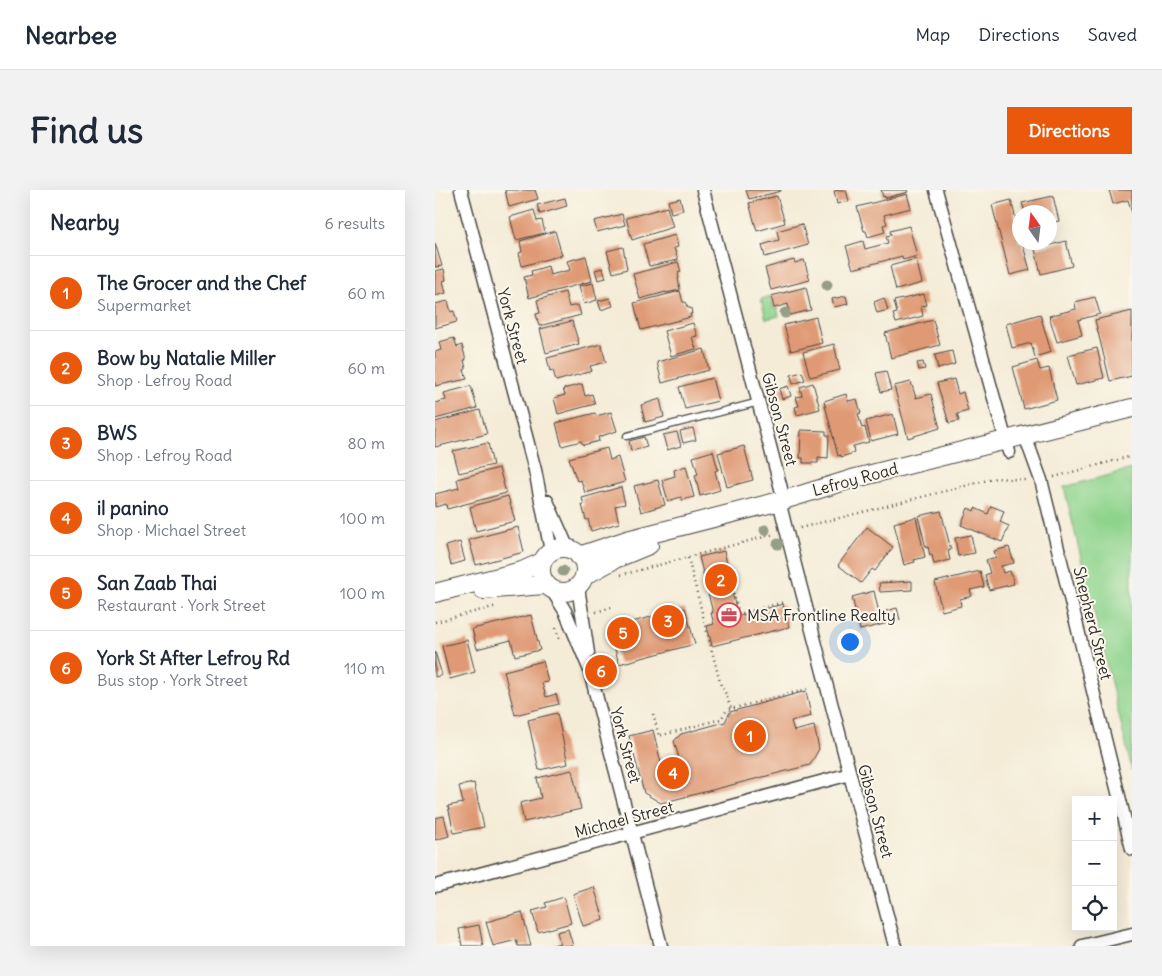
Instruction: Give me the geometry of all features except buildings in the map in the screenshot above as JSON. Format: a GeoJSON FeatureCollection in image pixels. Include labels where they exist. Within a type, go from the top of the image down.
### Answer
{"type":"FeatureCollection","features":[{"type":"Feature","properties":{"kind":"street","name":"York Street"},"geometry":{"type":"LineString","coordinates":[[461,190],[535,470],[560,554]]}},
{"type":"Feature","properties":{"kind":"street","name":"Gibson Street"},"geometry":{"type":"LineString","coordinates":[[703,190],[759,402],[850,774],[895,946]]}},
{"type":"Feature","properties":{"kind":"street"},"geometry":{"type":"LineString","coordinates":[[936,190],[1008,446]]}},
{"type":"Feature","properties":{"kind":"street","name":"Lefroy Road"},"geometry":{"type":"LineString","coordinates":[[435,593],[521,571],[560,554],[783,504],[1027,441],[1132,408]]}},
{"type":"Feature","properties":{"kind":"street","name":"Lefroy Road"},"geometry":{"type":"LineString","coordinates":[[1027,441],[1132,420]]}},
{"type":"Feature","properties":{"kind":"street","name":"Shepherd Street"},"geometry":{"type":"LineString","coordinates":[[1027,441],[1041,480],[1132,849]]}},
{"type":"Feature","properties":{"kind":"street","name":"Lefroy Road"},"geometry":{"type":"LineString","coordinates":[[435,601],[487,589],[548,588],[565,592],[635,550],[783,504]]}},
{"type":"Feature","properties":{"kind":"street"},"geometry":{"type":"LineString","coordinates":[[548,588],[540,572],[560,554],[584,566],[581,582]]}},
{"type":"Feature","properties":{"kind":"street","name":"York Street"},"geometry":{"type":"LineString","coordinates":[[581,582],[589,668]]}},
{"type":"Feature","properties":{"kind":"street","name":"York Street"},"geometry":{"type":"LineString","coordinates":[[548,588],[565,611],[589,668],[661,946]]}},
{"type":"Feature","properties":{"kind":"street","name":"Michael Street"},"geometry":{"type":"LineString","coordinates":[[435,886],[850,774]]}},
{"type":"Feature","properties":{"kind":"street"},"geometry":{"type":"LineString","coordinates":[[1082,946],[1132,934]]}},
{"type":"Feature","properties":{"kind":"lane"},"geometry":{"type":"LineString","coordinates":[[627,436],[759,402]]}},
{"type":"Feature","properties":{"kind":"path"},"geometry":{"type":"LineString","coordinates":[[798,528],[996,478],[1041,480],[1132,456]]}},
{"type":"Feature","properties":{"kind":"path"},"geometry":{"type":"LineString","coordinates":[[619,576],[779,533]]}},
{"type":"Feature","properties":{"kind":"path"},"geometry":{"type":"LineString","coordinates":[[688,558],[721,686],[731,709]]}},
{"type":"Feature","properties":{"kind":"path"},"geometry":{"type":"LineString","coordinates":[[727,569],[739,614],[785,602]]}},
{"type":"Feature","properties":{"kind":"path"},"geometry":{"type":"LineString","coordinates":[[435,622],[500,606]]}},
{"type":"Feature","properties":{"kind":"path"},"geometry":{"type":"LineString","coordinates":[[595,612],[612,607]]}},
{"type":"Feature","properties":{"kind":"path"},"geometry":{"type":"LineString","coordinates":[[555,623],[559,639]]}},
{"type":"Feature","properties":{"kind":"path"},"geometry":{"type":"LineString","coordinates":[[653,714],[659,736],[721,719],[727,710],[807,689]]}},
{"type":"Feature","properties":{"kind":"green space"},"geometry":{"type":"Polygon","coordinates":[[[771,296],[773,308],[777,307],[779,316],[766,319],[761,299],[771,296]]]}},
{"type":"Feature","properties":{"kind":"green space"},"geometry":{"type":"Polygon","coordinates":[[[1132,469],[1132,770],[1064,487],[1132,469]]]}},
{"type":"Feature","properties":{"kind":"place","name":"Bow by Natalie Miller"},"geometry":{"type":"Point","coordinates":[721,580]}},
{"type":"Feature","properties":{"kind":"place","name":"MSA Frontline Realty"},"geometry":{"type":"Point","coordinates":[729,615]}},
{"type":"Feature","properties":{"kind":"place","name":"BWS"},"geometry":{"type":"Point","coordinates":[668,621]}},
{"type":"Feature","properties":{"kind":"place","name":"San Zaab Thai"},"geometry":{"type":"Point","coordinates":[623,633]}},
{"type":"Feature","properties":{"kind":"place","name":"York St After Lefroy Rd"},"geometry":{"type":"Point","coordinates":[601,671]}},
{"type":"Feature","properties":{"kind":"place","name":"The Grocer and the Chef"},"geometry":{"type":"Point","coordinates":[750,736]}},
{"type":"Feature","properties":{"kind":"place","name":"il panino"},"geometry":{"type":"Point","coordinates":[673,773]}}]}
